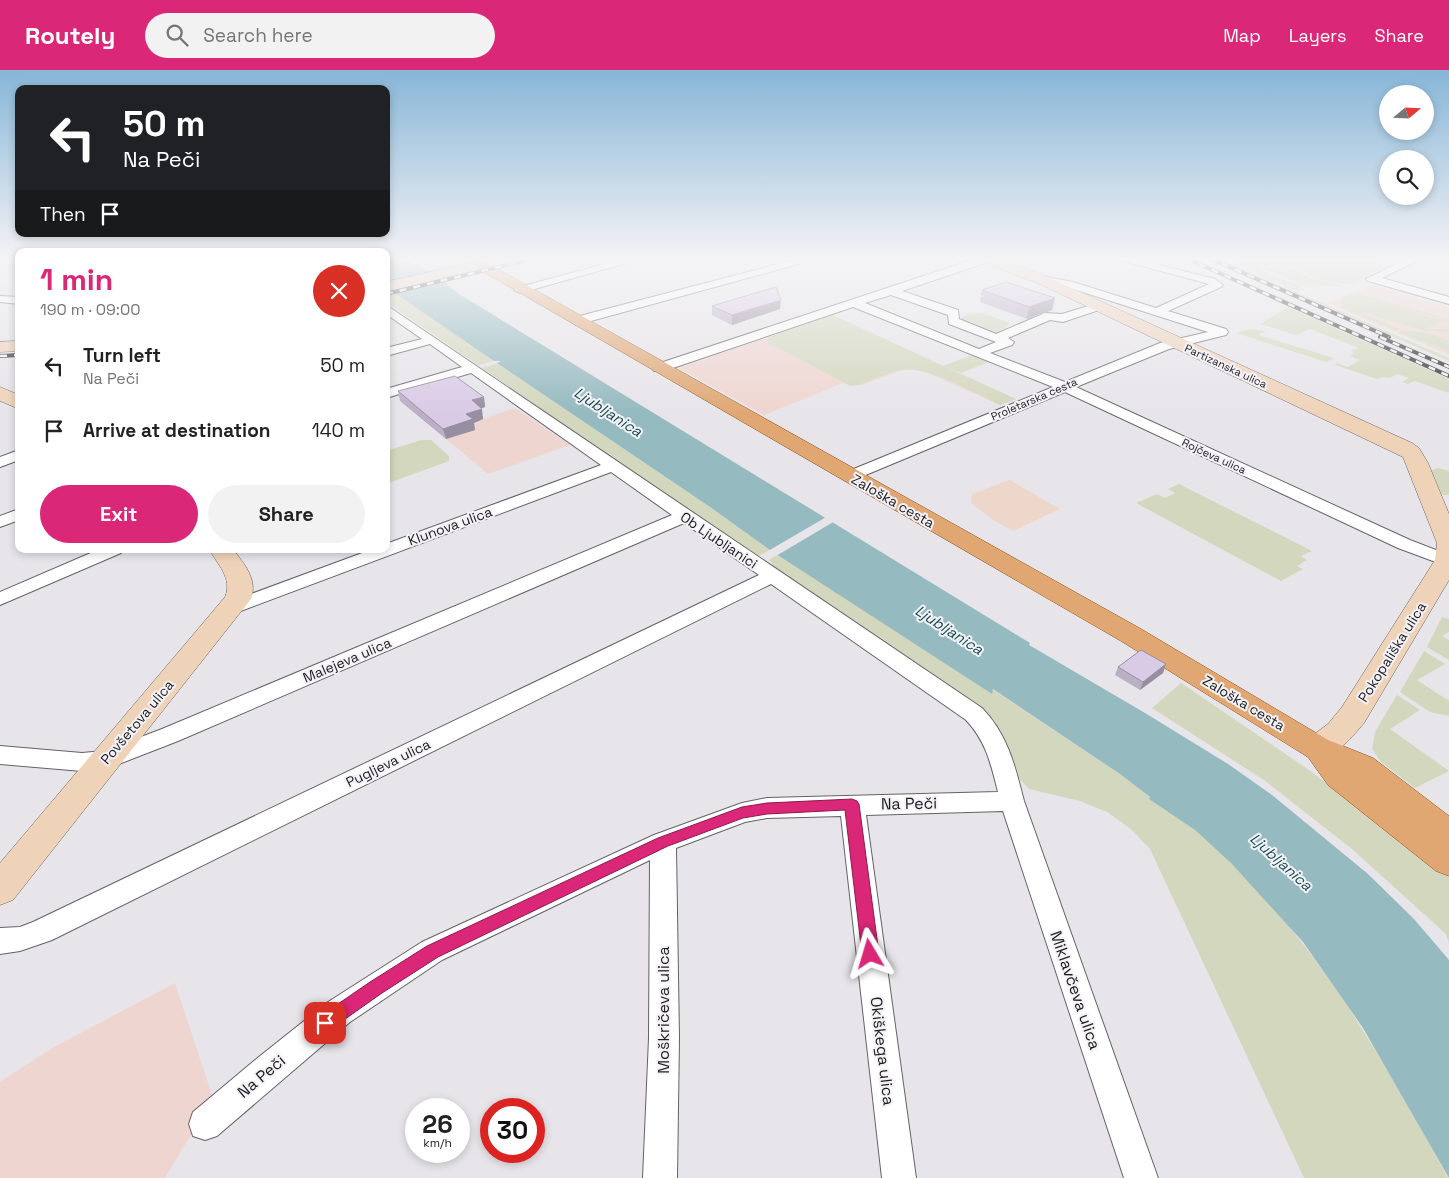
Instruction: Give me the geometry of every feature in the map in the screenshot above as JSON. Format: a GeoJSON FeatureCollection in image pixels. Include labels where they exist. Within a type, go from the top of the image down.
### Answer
{"type":"FeatureCollection","features":[{"type":"Feature","properties":{"kind":"main road","name":"Zaloška cesta"},"geometry":{"type":"LineString","coordinates":[[556,310],[1131,635],[1317,748],[1361,768],[1449,836]]}},
{"type":"Feature","properties":{"kind":"main road","name":"Zaloška cesta"},"geometry":{"type":"LineString","coordinates":[[1317,748],[1340,776],[1449,861]]}},
{"type":"Feature","properties":{"kind":"street"},"geometry":{"type":"LineString","coordinates":[[576,321],[619,310]]}},
{"type":"Feature","properties":{"kind":"street"},"geometry":{"type":"LineString","coordinates":[[659,368],[833,310]]}},
{"type":"Feature","properties":{"kind":"street","name":"Rojčeva ulica"},"geometry":{"type":"LineString","coordinates":[[870,310],[1064,386],[1395,540],[1449,552]]}},
{"type":"Feature","properties":{"kind":"street"},"geometry":{"type":"LineString","coordinates":[[945,310],[954,313],[953,321],[1008,342],[979,353]]}},
{"type":"Feature","properties":{"kind":"street"},"geometry":{"type":"LineString","coordinates":[[996,338],[1049,316],[1063,318],[1087,310]]}},
{"type":"Feature","properties":{"kind":"street","name":"Partizanska ulica"},"geometry":{"type":"LineString","coordinates":[[1106,310],[1411,453],[1417,463],[1449,552]]}},
{"type":"Feature","properties":{"kind":"street"},"geometry":{"type":"LineString","coordinates":[[1149,310],[1156,312],[1161,310]]}},
{"type":"Feature","properties":{"kind":"street","name":"Proletarska cesta"},"geometry":{"type":"LineString","coordinates":[[850,476],[1064,386],[1165,346],[1222,332],[1156,312]]}},
{"type":"Feature","properties":{"kind":"street","name":"Ob Ljubljanici"},"geometry":{"type":"LineString","coordinates":[[390,313],[982,720],[994,738],[1012,801]]}},
{"type":"Feature","properties":{"kind":"street"},"geometry":{"type":"LineString","coordinates":[[390,351],[432,340]]}},
{"type":"Feature","properties":{"kind":"street"},"geometry":{"type":"LineString","coordinates":[[0,347],[15,346]]}},
{"type":"Feature","properties":{"kind":"street"},"geometry":{"type":"LineString","coordinates":[[390,393],[473,368]]}},
{"type":"Feature","properties":{"kind":"street"},"geometry":{"type":"LineString","coordinates":[[0,393],[15,401]]}},
{"type":"Feature","properties":{"kind":"street"},"geometry":{"type":"LineString","coordinates":[[0,462],[15,456]]}},
{"type":"Feature","properties":{"kind":"street","name":"Klunova ulica"},"geometry":{"type":"LineString","coordinates":[[390,549],[612,466]]}},
{"type":"Feature","properties":{"kind":"street"},"geometry":{"type":"LineString","coordinates":[[0,522],[15,516]]}},
{"type":"Feature","properties":{"kind":"street","name":"Malejeva ulica"},"geometry":{"type":"LineString","coordinates":[[0,755],[82,762],[106,760],[170,735],[684,516]]}},
{"type":"Feature","properties":{"kind":"street","name":"Pokopališka ulica"},"geometry":{"type":"LineString","coordinates":[[1317,748],[1339,732],[1353,716],[1449,552]]}},
{"type":"Feature","properties":{"kind":"street"},"geometry":{"type":"LineString","coordinates":[[0,599],[106,553]]}},
{"type":"Feature","properties":{"kind":"street","name":"Povšetova ulica"},"geometry":{"type":"LineString","coordinates":[[0,888],[231,608],[241,593],[242,582],[224,553]]}},
{"type":"Feature","properties":{"kind":"street","name":"Klunova ulica"},"geometry":{"type":"LineString","coordinates":[[231,608],[379,553]]}},
{"type":"Feature","properties":{"kind":"street","name":"Pugljeva ulica"},"geometry":{"type":"LineString","coordinates":[[0,941],[20,939],[42,931],[772,576]]}},
{"type":"Feature","properties":{"kind":"street","name":"Na Peči"},"geometry":{"type":"LineString","coordinates":[[205,1124],[339,1012],[432,951],[663,842],[742,813],[767,808],[852,804],[1012,801]]}},
{"type":"Feature","properties":{"kind":"street","name":"Miklavčeva ulica"},"geometry":{"type":"LineString","coordinates":[[1012,801],[1141,1178]]}},
{"type":"Feature","properties":{"kind":"street","name":"Okiškega ulica"},"geometry":{"type":"LineString","coordinates":[[852,804],[899,1178]]}},
{"type":"Feature","properties":{"kind":"street","name":"Moškričeva ulica"},"geometry":{"type":"LineString","coordinates":[[660,1178],[664,1038],[663,842]]}},
{"type":"Feature","properties":{"kind":"shaded area"},"geometry":{"type":"Polygon","coordinates":[[[1343,310],[1449,310],[1449,355],[1343,310]]]}},
{"type":"Feature","properties":{"kind":"shaded area"},"geometry":{"type":"Polygon","coordinates":[[[833,315],[1016,399],[1000,405],[921,370],[902,370],[861,385],[851,386],[843,383],[764,415],[679,368],[833,315]]]}},
{"type":"Feature","properties":{"kind":"shaded area"},"geometry":{"type":"Polygon","coordinates":[[[515,408],[570,445],[488,474],[446,439],[474,430],[468,424],[515,408]]]}},
{"type":"Feature","properties":{"kind":"shaded area"},"geometry":{"type":"Polygon","coordinates":[[[1010,480],[1060,509],[1013,531],[993,520],[971,503],[972,494],[1010,480]]]}},
{"type":"Feature","properties":{"kind":"shaded area"},"geometry":{"type":"Polygon","coordinates":[[[175,983],[213,1098],[165,1178],[0,1178],[0,1082],[54,1047],[175,983]]]}},
{"type":"Feature","properties":{"kind":"green space"},"geometry":{"type":"Polygon","coordinates":[[[397,310],[419,310],[494,361],[478,365],[397,310]]]}},
{"type":"Feature","properties":{"kind":"green space"},"geometry":{"type":"Polygon","coordinates":[[[1284,310],[1294,310],[1449,379],[1449,393],[1415,381],[1408,384],[1402,382],[1409,378],[1397,374],[1390,378],[1383,377],[1377,379],[1335,365],[1337,363],[1348,367],[1360,360],[1350,356],[1354,353],[1351,350],[1359,348],[1310,329],[1296,335],[1260,324],[1284,310]]]}},
{"type":"Feature","properties":{"kind":"green space"},"geometry":{"type":"Polygon","coordinates":[[[1331,310],[1337,310],[1449,358],[1449,361],[1331,310]]]}},
{"type":"Feature","properties":{"kind":"green space"},"geometry":{"type":"Polygon","coordinates":[[[1345,310],[1407,310],[1444,321],[1426,329],[1449,329],[1449,332],[1422,330],[1358,311],[1402,330],[1394,330],[1345,310]]]}},
{"type":"Feature","properties":{"kind":"green space"},"geometry":{"type":"Polygon","coordinates":[[[1409,310],[1416,310],[1447,319],[1449,323],[1439,318],[1409,310]]]}},
{"type":"Feature","properties":{"kind":"green space"},"geometry":{"type":"Polygon","coordinates":[[[981,313],[1010,323],[996,334],[965,322],[961,318],[968,314],[981,313]]]}},
{"type":"Feature","properties":{"kind":"green space"},"geometry":{"type":"Polygon","coordinates":[[[833,315],[943,366],[972,355],[989,362],[961,373],[945,367],[1016,399],[1000,405],[938,376],[913,370],[896,371],[851,386],[767,342],[769,337],[833,315]]]}},
{"type":"Feature","properties":{"kind":"green space"},"geometry":{"type":"Polygon","coordinates":[[[1250,329],[1266,331],[1259,334],[1334,358],[1326,362],[1236,333],[1250,329]]]}},
{"type":"Feature","properties":{"kind":"green space"},"geometry":{"type":"Polygon","coordinates":[[[1398,332],[1423,332],[1449,340],[1449,352],[1398,332]]]}},
{"type":"Feature","properties":{"kind":"green space"},"geometry":{"type":"Polygon","coordinates":[[[497,363],[713,509],[770,550],[758,556],[749,552],[482,368],[497,363]]]}},
{"type":"Feature","properties":{"kind":"green space"},"geometry":{"type":"Polygon","coordinates":[[[421,440],[431,440],[449,456],[449,461],[390,483],[390,450],[421,440]]]}},
{"type":"Feature","properties":{"kind":"green space"},"geometry":{"type":"Polygon","coordinates":[[[1438,468],[1449,471],[1449,495],[1442,495],[1432,472],[1432,470],[1438,468]]]}},
{"type":"Feature","properties":{"kind":"green space"},"geometry":{"type":"Polygon","coordinates":[[[1179,484],[1312,551],[1301,556],[1307,560],[1297,566],[1303,569],[1281,581],[1136,503],[1157,494],[1165,498],[1175,493],[1168,489],[1179,484]]]}},
{"type":"Feature","properties":{"kind":"green space"},"geometry":{"type":"Polygon","coordinates":[[[778,554],[992,694],[992,689],[1120,774],[1150,797],[1149,799],[1196,831],[1236,868],[1273,907],[1338,992],[1395,1084],[1448,1178],[1304,1178],[1150,849],[1131,829],[1107,812],[1080,801],[1029,789],[1018,777],[1004,737],[991,718],[771,566],[773,564],[769,560],[778,554]]]}},
{"type":"Feature","properties":{"kind":"green space"},"geometry":{"type":"Polygon","coordinates":[[[1442,617],[1449,619],[1449,632],[1442,636],[1449,640],[1449,660],[1427,647],[1442,617]]]}},
{"type":"Feature","properties":{"kind":"green space"},"geometry":{"type":"Polygon","coordinates":[[[1424,651],[1445,664],[1417,680],[1449,701],[1449,716],[1430,712],[1400,692],[1424,651]]]}},
{"type":"Feature","properties":{"kind":"green space"},"geometry":{"type":"Polygon","coordinates":[[[1181,683],[1309,770],[1449,877],[1449,943],[1446,934],[1352,849],[1264,780],[1152,708],[1181,683]]]}},
{"type":"Feature","properties":{"kind":"green space"},"geometry":{"type":"Polygon","coordinates":[[[1397,695],[1420,710],[1390,729],[1449,771],[1415,788],[1381,762],[1372,749],[1375,732],[1397,695]]]}},
{"type":"Feature","properties":{"kind":"water","name":"Ljubljanica"},"geometry":{"type":"Polygon","coordinates":[[[419,310],[485,310],[1030,643],[1029,645],[1228,764],[1272,795],[1368,874],[1414,919],[1449,960],[1449,1178],[1363,1028],[1303,942],[1231,863],[1195,830],[1149,799],[1150,797],[1120,774],[993,689],[992,694],[770,550],[713,509],[497,363],[501,361],[494,361],[419,310]]]}},
{"type":"Feature","properties":{"kind":"pier"},"geometry":{"type":"Polygon","coordinates":[[[828,516],[835,521],[776,556],[768,551],[828,516]]]}},
{"type":"Feature","properties":{"kind":"building"},"geometry":{"type":"Polygon","coordinates":[[[720,310],[749,310],[732,315],[720,310]]]}},
{"type":"Feature","properties":{"kind":"building"},"geometry":{"type":"Polygon","coordinates":[[[455,376],[484,397],[472,400],[482,409],[466,414],[473,419],[443,429],[398,391],[455,376]]]}},
{"type":"Feature","properties":{"kind":"building"},"geometry":{"type":"Polygon","coordinates":[[[1141,650],[1166,664],[1143,682],[1118,667],[1141,650]]]}},
{"type":"Feature","properties":{"kind":"railway"},"geometry":{"type":"LineString","coordinates":[[1301,310],[1449,376]]}},
{"type":"Feature","properties":{"kind":"railway"},"geometry":{"type":"LineString","coordinates":[[1327,310],[1389,337]]}},
{"type":"Feature","properties":{"kind":"railway"},"geometry":{"type":"LineString","coordinates":[[1380,337],[1449,367]]}},
{"type":"Feature","properties":{"kind":"railway"},"geometry":{"type":"LineString","coordinates":[[0,356],[15,355]]}},
{"type":"Feature","properties":{"kind":"route"},"geometry":{"type":"LineString","coordinates":[[325,1023],[432,951],[495,920],[663,842],[742,813],[767,808],[852,804],[870,954]]}}]}
